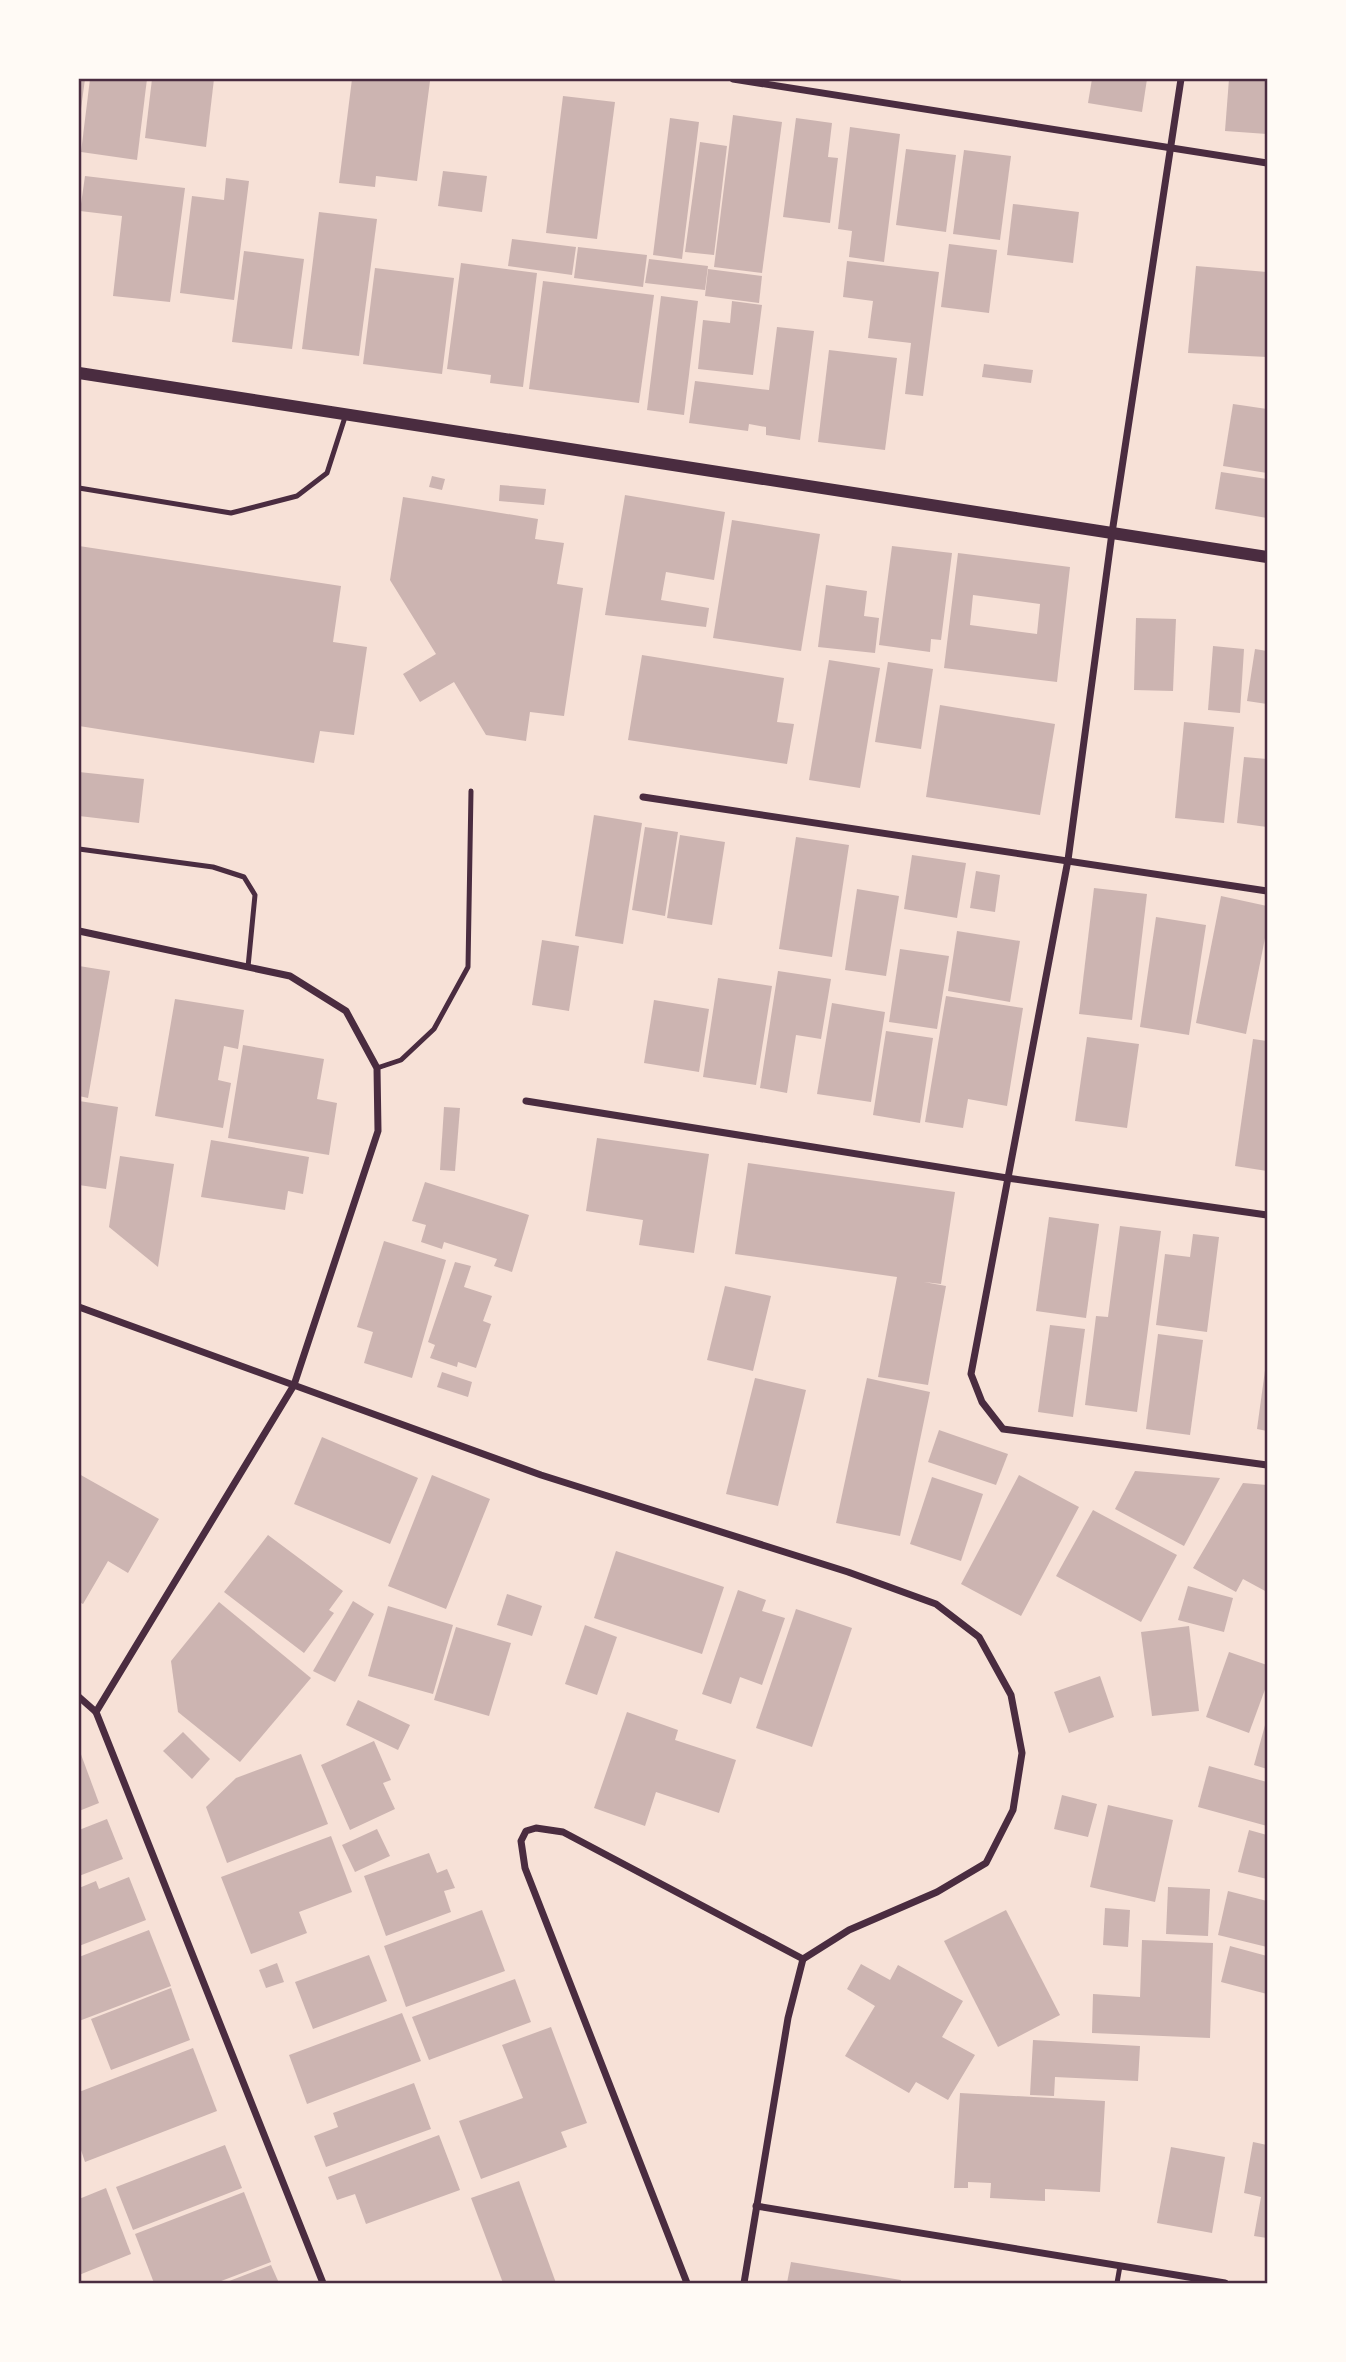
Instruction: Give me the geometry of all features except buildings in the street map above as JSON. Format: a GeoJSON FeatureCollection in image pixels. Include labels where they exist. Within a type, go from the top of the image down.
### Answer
{"type":"FeatureCollection","features":[{"type":"Feature","properties":{"kind":"street"},"geometry":{"type":"LineString","coordinates":[[733,79],[1267,163]]}},
{"type":"Feature","properties":{"kind":"street"},"geometry":{"type":"LineString","coordinates":[[1181,79],[1112,533],[1068,860],[971,1374],[982,1402],[1003,1429],[1267,1465]]}},
{"type":"Feature","properties":{"kind":"street"},"geometry":{"type":"LineString","coordinates":[[79,373],[1267,557]]}},
{"type":"Feature","properties":{"kind":"street"},"geometry":{"type":"LineString","coordinates":[[643,797],[1267,891]]}},
{"type":"Feature","properties":{"kind":"street"},"geometry":{"type":"LineString","coordinates":[[79,931],[290,976],[346,1012],[377,1068],[378,1131],[294,1385],[96,1712]]}},
{"type":"Feature","properties":{"kind":"street"},"geometry":{"type":"LineString","coordinates":[[526,1101],[1007,1178],[1267,1215]]}},
{"type":"Feature","properties":{"kind":"street"},"geometry":{"type":"LineString","coordinates":[[79,1307],[541,1475],[848,1572],[923,1599],[936,1604],[979,1637],[1011,1696],[1022,1753],[1013,1810],[986,1863],[937,1892],[849,1930],[803,1959],[788,2018],[744,2283]]}},
{"type":"Feature","properties":{"kind":"street"},"geometry":{"type":"LineString","coordinates":[[79,1697],[96,1712],[323,2283]]}},
{"type":"Feature","properties":{"kind":"street"},"geometry":{"type":"LineString","coordinates":[[687,2283],[525,1868],[521,1841],[526,1832],[536,1828],[563,1832],[803,1959]]}},
{"type":"Feature","properties":{"kind":"street"},"geometry":{"type":"LineString","coordinates":[[756,2206],[1225,2283]]}},
{"type":"Feature","properties":{"kind":"lane"},"geometry":{"type":"LineString","coordinates":[[79,488],[231,513],[297,496],[327,473],[346,414]]}},
{"type":"Feature","properties":{"kind":"lane"},"geometry":{"type":"LineString","coordinates":[[377,1068],[401,1060],[434,1029],[468,967],[471,791]]}},
{"type":"Feature","properties":{"kind":"lane"},"geometry":{"type":"LineString","coordinates":[[79,849],[213,867],[244,877],[255,895],[248,967]]}},
{"type":"Feature","properties":{"kind":"lane"},"geometry":{"type":"LineString","coordinates":[[1117,2283],[1120,2266]]}}]}
